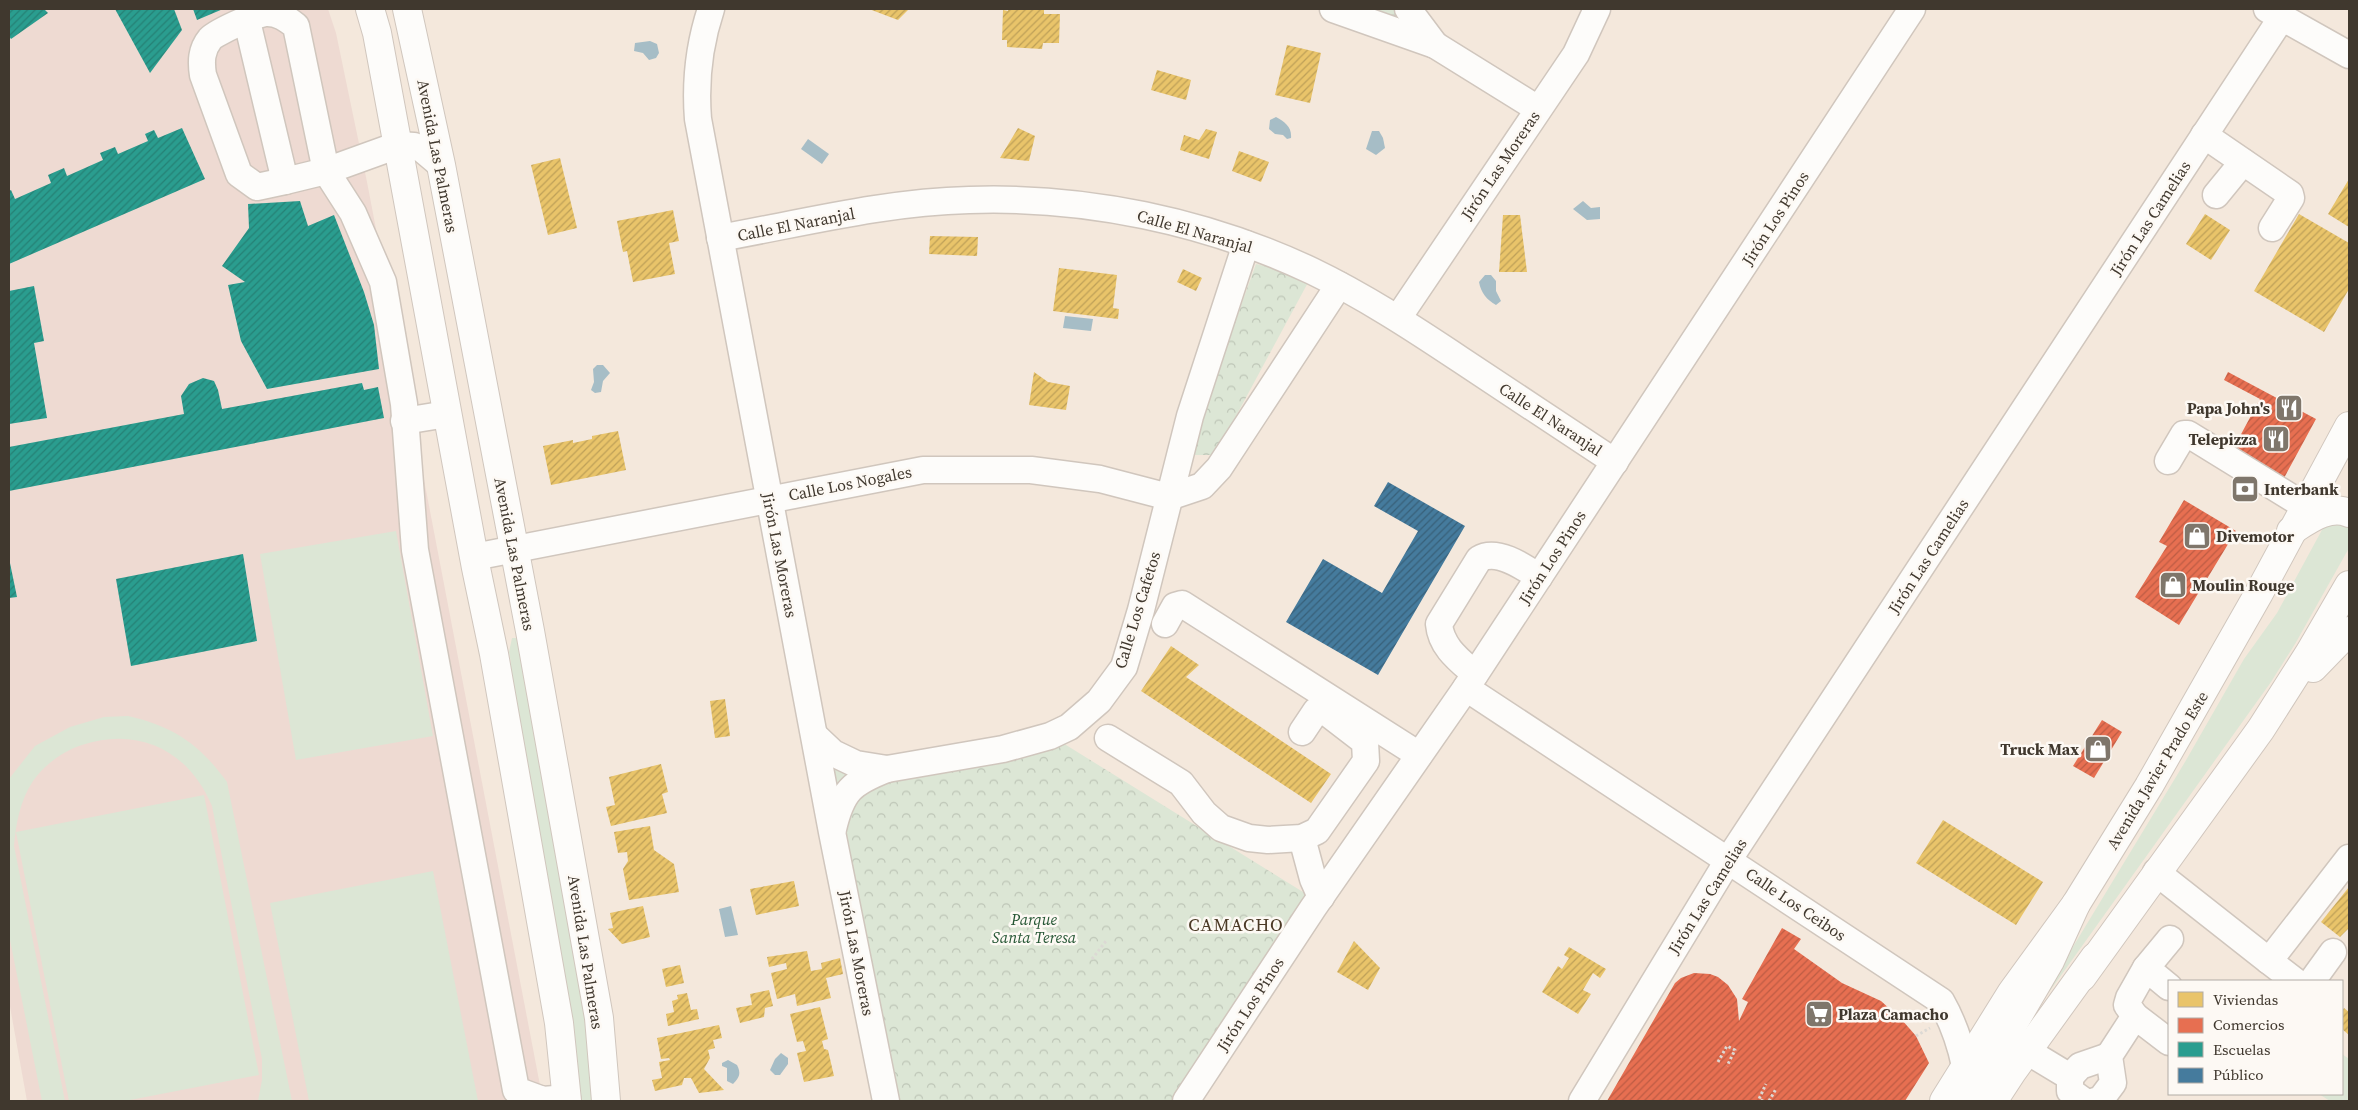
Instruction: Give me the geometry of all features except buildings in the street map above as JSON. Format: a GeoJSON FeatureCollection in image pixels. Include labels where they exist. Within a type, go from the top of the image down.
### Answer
{"type":"FeatureCollection","features":[{"type":"Feature","properties":{"kind":"main road"},"geometry":{"type":"LineString","coordinates":[[370,9],[377,33],[447,414],[494,654],[559,1022],[567,1099]]}},
{"type":"Feature","properties":{"kind":"main road","name":"Avenida Las Palmeras"},"geometry":{"type":"LineString","coordinates":[[407,9],[441,165],[530,631],[599,1018],[606,1101]]}},
{"type":"Feature","properties":{"kind":"main road","name":"Avenida Javier Prado Este"},"geometry":{"type":"LineString","coordinates":[[1944,1101],[2012,992],[2076,904],[2186,722],[2349,426]]}},
{"type":"Feature","properties":{"kind":"main road"},"geometry":{"type":"LineString","coordinates":[[2309,500],[2349,471]]}},
{"type":"Feature","properties":{"kind":"main road"},"geometry":{"type":"LineString","coordinates":[[464,501],[472,507],[482,508],[491,505],[503,489]]}},
{"type":"Feature","properties":{"kind":"main road"},"geometry":{"type":"LineString","coordinates":[[2291,531],[2311,518],[2325,513],[2338,510],[2349,513]]}},
{"type":"Feature","properties":{"kind":"main road"},"geometry":{"type":"LineString","coordinates":[[1993,1101],[2282,696],[2349,585]]}},
{"type":"Feature","properties":{"kind":"main road"},"geometry":{"type":"LineString","coordinates":[[494,654],[496,644],[502,636],[510,631],[520,629],[530,631]]}},
{"type":"Feature","properties":{"kind":"main road"},"geometry":{"type":"LineString","coordinates":[[2282,696],[2349,631]]}},
{"type":"Feature","properties":{"kind":"main road"},"geometry":{"type":"LineString","coordinates":[[1968,1101],[2050,961],[2076,904]]}},
{"type":"Feature","properties":{"kind":"main road"},"geometry":{"type":"LineString","coordinates":[[2004,1101],[2095,957]]}},
{"type":"Feature","properties":{"kind":"street","name":"Jirón Las Moreras"},"geometry":{"type":"LineString","coordinates":[[710,9],[701,44],[696,94],[702,143],[832,832],[886,1101]]}},
{"type":"Feature","properties":{"kind":"street"},"geometry":{"type":"LineString","coordinates":[[1333,9],[1435,45],[1538,109]]}},
{"type":"Feature","properties":{"kind":"street"},"geometry":{"type":"LineString","coordinates":[[1408,9],[1435,45]]}},
{"type":"Feature","properties":{"kind":"street","name":"Jirón Las Moreras"},"geometry":{"type":"LineString","coordinates":[[1398,318],[1576,54],[1597,9]]}},
{"type":"Feature","properties":{"kind":"street","name":"Jirón Los Pinos"},"geometry":{"type":"LineString","coordinates":[[1186,1101],[1321,897],[1470,681],[1912,9]]}},
{"type":"Feature","properties":{"kind":"street"},"geometry":{"type":"LineString","coordinates":[[2274,13],[2349,55]]}},
{"type":"Feature","properties":{"kind":"street","name":"Jirón Las Camelias"},"geometry":{"type":"LineString","coordinates":[[1582,1101],[1729,859],[2204,135],[2274,13]]}},
{"type":"Feature","properties":{"kind":"street"},"geometry":{"type":"LineString","coordinates":[[441,165],[422,149],[414,146],[398,145],[326,171],[257,187],[239,174],[203,75],[201,62],[204,49],[211,37],[263,14],[283,15],[296,26],[326,171],[353,213],[383,282],[404,404],[416,550],[507,1055],[516,1090],[542,1100],[567,1099]]}},
{"type":"Feature","properties":{"kind":"street"},"geometry":{"type":"LineString","coordinates":[[263,14],[284,182]]}},
{"type":"Feature","properties":{"kind":"street"},"geometry":{"type":"LineString","coordinates":[[2204,135],[2290,194],[2291,198],[2272,228]]}},
{"type":"Feature","properties":{"kind":"street"},"geometry":{"type":"LineString","coordinates":[[2216,195],[2243,162]]}},
{"type":"Feature","properties":{"kind":"street","name":"Calle El Naranjal"},"geometry":{"type":"LineString","coordinates":[[720,238],[892,206],[970,200],[1058,203],[1133,213],[1216,234],[1246,244],[1288,260],[1339,285],[1398,318],[1615,462]]}},
{"type":"Feature","properties":{"kind":"street","name":"Calle Los Cafetos"},"geometry":{"type":"LineString","coordinates":[[832,832],[839,803],[859,780],[887,769],[1003,749],[1050,736],[1069,727],[1099,701],[1124,667],[1190,416],[1246,244]]}},
{"type":"Feature","properties":{"kind":"street"},"geometry":{"type":"LineString","coordinates":[[1169,497],[1202,486],[1219,468],[1339,285]]}},
{"type":"Feature","properties":{"kind":"street"},"geometry":{"type":"LineString","coordinates":[[404,421],[447,414]]}},
{"type":"Feature","properties":{"kind":"street"},"geometry":{"type":"LineString","coordinates":[[2168,461],[2184,434],[2188,434],[2309,500]]}},
{"type":"Feature","properties":{"kind":"street","name":"Calle Los Nogales"},"geometry":{"type":"LineString","coordinates":[[474,556],[514,550],[769,498],[923,470],[1031,470],[1100,479],[1169,497]]}},
{"type":"Feature","properties":{"kind":"street","name":"Calle Los Ceibos"},"geometry":{"type":"LineString","coordinates":[[1539,577],[1513,560],[1489,556],[1479,559],[1439,624],[1440,631],[1450,653],[1470,681],[1729,859],[1941,1001],[1951,1017],[1965,1066]]}},
{"type":"Feature","properties":{"kind":"street"},"geometry":{"type":"LineString","coordinates":[[1166,624],[1175,606],[1182,604],[1419,755]]}},
{"type":"Feature","properties":{"kind":"street"},"geometry":{"type":"LineString","coordinates":[[1108,738],[1181,783],[1204,813],[1221,828],[1259,839],[1287,840],[1302,838],[1318,831],[1366,761],[1365,742],[1326,712],[1316,711],[1302,732]]}},
{"type":"Feature","properties":{"kind":"street","name":"Calle Los Cafetos"},"geometry":{"type":"LineString","coordinates":[[815,736],[833,753],[856,764],[887,769]]}},
{"type":"Feature","properties":{"kind":"street"},"geometry":{"type":"LineString","coordinates":[[1302,838],[1313,879],[1321,897]]}},
{"type":"Feature","properties":{"kind":"street"},"geometry":{"type":"LineString","coordinates":[[2269,961],[2349,858]]}},
{"type":"Feature","properties":{"kind":"street"},"geometry":{"type":"LineString","coordinates":[[2156,872],[2295,980]]}},
{"type":"Feature","properties":{"kind":"street"},"geometry":{"type":"LineString","coordinates":[[2168,1041],[2135,1016],[2127,1005],[2146,968],[2170,939]]}},
{"type":"Feature","properties":{"kind":"street"},"geometry":{"type":"LineString","coordinates":[[2313,980],[2333,952]]}},
{"type":"Feature","properties":{"kind":"street"},"geometry":{"type":"LineString","coordinates":[[2146,968],[2168,986]]}},
{"type":"Feature","properties":{"kind":"street"},"geometry":{"type":"LineString","coordinates":[[2084,1101],[2070,1091],[2070,1077],[2080,1066],[2109,1056],[2135,1016]]}},
{"type":"Feature","properties":{"kind":"street"},"geometry":{"type":"LineString","coordinates":[[2032,1054],[2070,1077]]}},
{"type":"Feature","properties":{"kind":"street"},"geometry":{"type":"LineString","coordinates":[[2095,1101],[2101,1099],[2112,1083],[2109,1056]]}},
{"type":"Feature","properties":{"kind":"path"},"geometry":{"type":"LineString","coordinates":[[1092,959],[1106,941]]}},
{"type":"Feature","properties":{"kind":"path"},"geometry":{"type":"LineString","coordinates":[[1718,1062],[1727,1046],[1735,1050],[1727,1066]]}},
{"type":"Feature","properties":{"kind":"path"},"geometry":{"type":"LineString","coordinates":[[1763,1101],[1759,1100],[1766,1084]]}},
{"type":"Feature","properties":{"kind":"path"},"geometry":{"type":"LineString","coordinates":[[1769,1101],[1776,1089]]}},
{"type":"Feature","properties":{"kind":"shaded area"},"geometry":{"type":"Polygon","coordinates":[[[9,9],[328,9],[336,33],[367,182],[543,1101],[27,1101],[9,1001],[9,9]]]}},
{"type":"Feature","properties":{"kind":"green space"},"geometry":{"type":"Polygon","coordinates":[[[1354,9],[1395,9],[1411,32],[1354,9]]]}},
{"type":"Feature","properties":{"kind":"green space"},"geometry":{"type":"Polygon","coordinates":[[[1256,264],[1311,277],[1215,455],[1187,455],[1256,264]]]}},
{"type":"Feature","properties":{"kind":"green space"},"geometry":{"type":"Polygon","coordinates":[[[2349,521],[2349,548],[2295,644],[2271,682],[2047,995],[2045,993],[2185,762],[2244,659],[2277,613],[2323,528],[2329,522],[2349,521]]]}},
{"type":"Feature","properties":{"kind":"green space"},"geometry":{"type":"Polygon","coordinates":[[[396,531],[433,736],[296,760],[260,554],[396,531]]]}},
{"type":"Feature","properties":{"kind":"green space"},"geometry":{"type":"Polygon","coordinates":[[[512,638],[518,638],[570,905],[597,1101],[578,1101],[507,675],[511,663],[509,652],[512,638]]]}},
{"type":"Feature","properties":{"kind":"green space"},"geometry":{"type":"Polygon","coordinates":[[[128,716],[145,720],[185,739],[206,757],[227,782],[292,1101],[258,1101],[262,1080],[262,1059],[212,806],[202,787],[190,771],[176,758],[160,748],[142,741],[123,739],[103,740],[82,745],[54,759],[33,781],[25,796],[17,821],[14,846],[65,1101],[42,1101],[9,935],[9,779],[35,746],[70,727],[104,717],[128,716]]]}},
{"type":"Feature","properties":{"kind":"green space","name":"Parque Santa Teresa"},"geometry":{"type":"Polygon","coordinates":[[[1058,740],[1311,897],[1178,1101],[891,1101],[842,848],[845,820],[864,788],[1058,740]]]}},
{"type":"Feature","properties":{"kind":"green space"},"geometry":{"type":"Polygon","coordinates":[[[827,759],[851,772],[834,793],[827,759]]]}},
{"type":"Feature","properties":{"kind":"green space"},"geometry":{"type":"Polygon","coordinates":[[[204,795],[259,1075],[125,1101],[69,1101],[16,832],[204,795]]]}},
{"type":"Feature","properties":{"kind":"green space"},"geometry":{"type":"Polygon","coordinates":[[[433,871],[478,1101],[309,1101],[270,903],[433,871]]]}},
{"type":"Feature","properties":{"kind":"green space"},"geometry":{"type":"Polygon","coordinates":[[[2343,1055],[2349,1059],[2349,1101],[2330,1101],[2321,1095],[2343,1095],[2343,1055]]]}},
{"type":"Feature","properties":{"kind":"water"},"geometry":{"type":"Polygon","coordinates":[[[650,41],[657,44],[659,53],[656,58],[649,60],[643,53],[634,51],[635,43],[650,41]]]}},
{"type":"Feature","properties":{"kind":"water"},"geometry":{"type":"Polygon","coordinates":[[[1276,117],[1287,125],[1291,138],[1287,139],[1283,135],[1275,134],[1269,129],[1270,120],[1276,117]]]}},
{"type":"Feature","properties":{"kind":"water"},"geometry":{"type":"Polygon","coordinates":[[[1372,131],[1379,131],[1385,148],[1376,155],[1366,149],[1372,131]]]}},
{"type":"Feature","properties":{"kind":"water"},"geometry":{"type":"Polygon","coordinates":[[[808,139],[829,154],[822,164],[801,149],[808,139]]]}},
{"type":"Feature","properties":{"kind":"water"},"geometry":{"type":"Polygon","coordinates":[[[1583,201],[1591,208],[1600,207],[1600,219],[1587,220],[1573,209],[1583,201]]]}},
{"type":"Feature","properties":{"kind":"water"},"geometry":{"type":"Polygon","coordinates":[[[1485,275],[1491,275],[1496,281],[1496,291],[1501,301],[1496,305],[1481,290],[1479,282],[1485,275]]]}},
{"type":"Feature","properties":{"kind":"water"},"geometry":{"type":"Polygon","coordinates":[[[1065,316],[1093,319],[1091,331],[1063,328],[1065,316]]]}},
{"type":"Feature","properties":{"kind":"water"},"geometry":{"type":"Polygon","coordinates":[[[597,365],[603,365],[610,373],[603,381],[601,392],[595,393],[591,390],[594,382],[593,369],[597,365]]]}},
{"type":"Feature","properties":{"kind":"water"},"geometry":{"type":"Polygon","coordinates":[[[731,906],[738,935],[725,937],[719,909],[731,906]]]}},
{"type":"Feature","properties":{"kind":"water"},"geometry":{"type":"Polygon","coordinates":[[[781,1053],[788,1058],[788,1064],[780,1075],[775,1075],[770,1070],[775,1059],[781,1053]]]}},
{"type":"Feature","properties":{"kind":"water"},"geometry":{"type":"Polygon","coordinates":[[[728,1060],[737,1065],[739,1070],[739,1075],[733,1084],[727,1081],[727,1068],[722,1066],[722,1063],[728,1060]]]}},
{"type":"Feature","properties":{"kind":"place","name":"Papa John's"},"geometry":{"type":"Point","coordinates":[2289,408]}},
{"type":"Feature","properties":{"kind":"place","name":"Telepizza"},"geometry":{"type":"Point","coordinates":[2276,439]}},
{"type":"Feature","properties":{"kind":"place","name":"Interbank"},"geometry":{"type":"Point","coordinates":[2245,489]}},
{"type":"Feature","properties":{"kind":"place","name":"Divemotor"},"geometry":{"type":"Point","coordinates":[2197,536]}},
{"type":"Feature","properties":{"kind":"place","name":"Moulin Rouge"},"geometry":{"type":"Point","coordinates":[2173,585]}},
{"type":"Feature","properties":{"kind":"place","name":"Truck Max"},"geometry":{"type":"Point","coordinates":[2098,749]}},
{"type":"Feature","properties":{"kind":"place","name":"Plaza Camacho"},"geometry":{"type":"Point","coordinates":[1819,1014]}},
{"type":"Feature","properties":{"kind":"district","name":"CAMACHO"},"geometry":{"type":"Point","coordinates":[1236,925]}}]}
